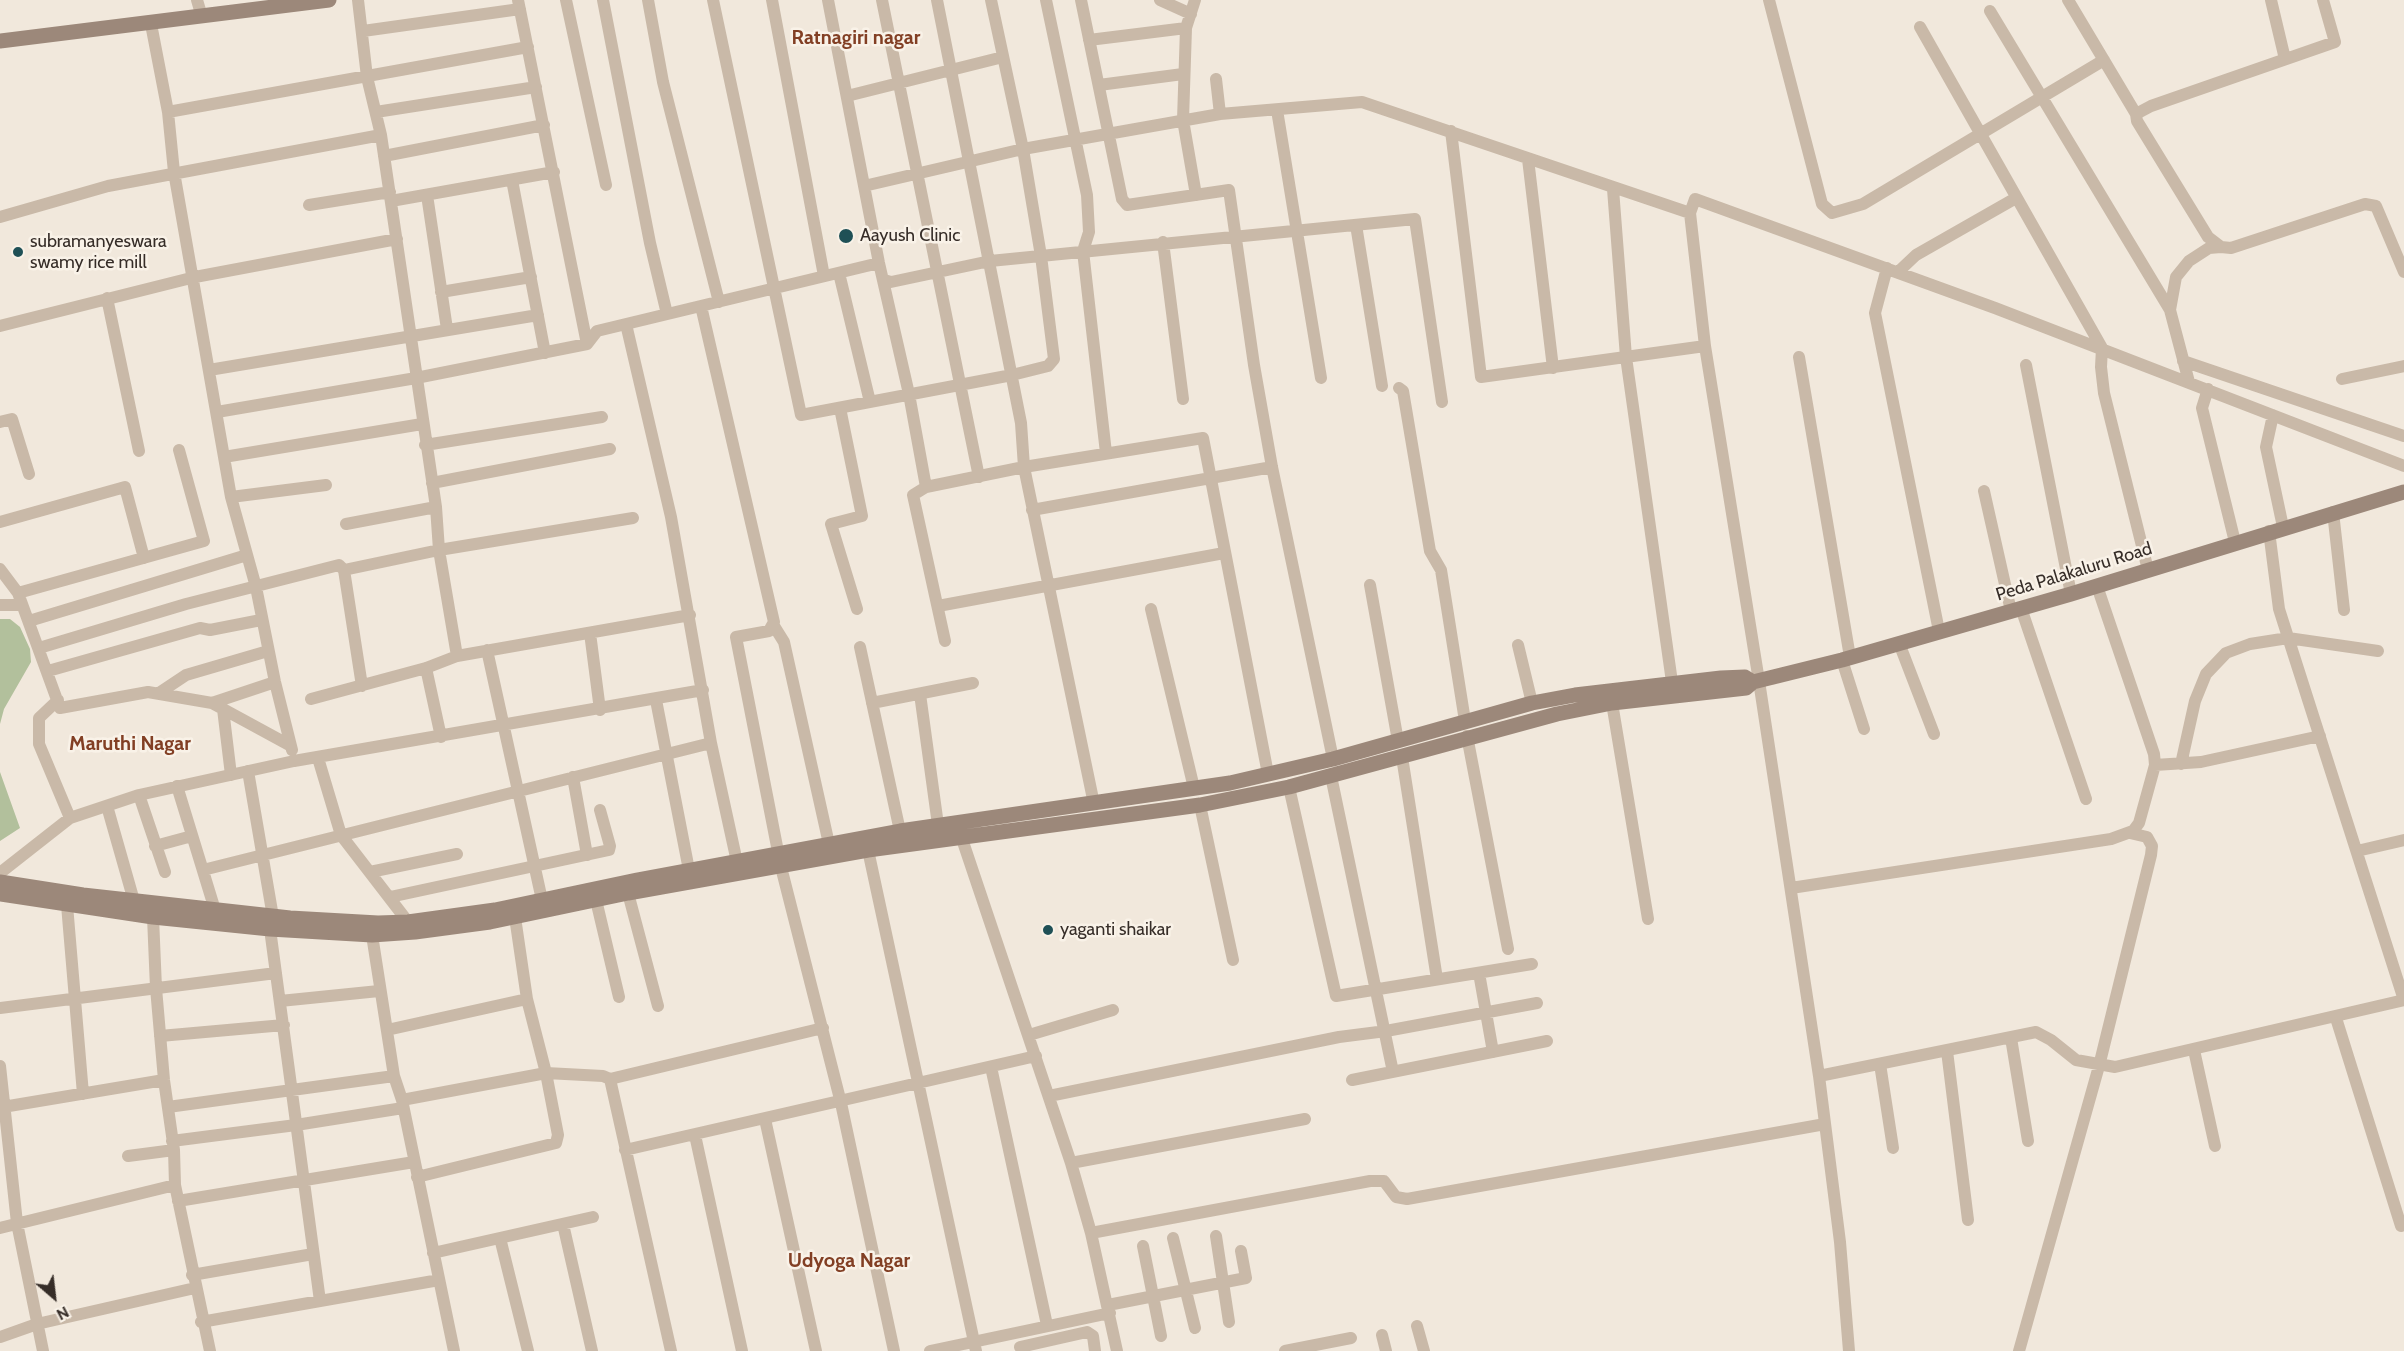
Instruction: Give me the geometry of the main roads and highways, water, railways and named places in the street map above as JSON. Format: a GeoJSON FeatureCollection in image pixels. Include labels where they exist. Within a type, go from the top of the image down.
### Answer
{"type":"FeatureCollection","features":[{"type":"Feature","properties":{"kind":"main road"},"geometry":{"type":"LineString","coordinates":[[0,41],[151,24],[329,0]]}},
{"type":"Feature","properties":{"kind":"main road","name":"Peda Palakaluru Road"},"geometry":{"type":"LineString","coordinates":[[1466,729],[1612,703],[1746,688],[1756,681],[1846,659],[2071,594],[2276,529],[2404,492]]}},
{"type":"Feature","properties":{"kind":"main road"},"geometry":{"type":"LineString","coordinates":[[0,882],[215,910],[272,923],[372,935],[689,870],[737,862],[779,861],[829,844],[938,825],[959,830],[1200,805],[1289,787],[1402,757],[1532,703],[1598,691],[1672,682],[1745,677],[1756,681]]}},
{"type":"Feature","properties":{"kind":"main road"},"geometry":{"type":"LineString","coordinates":[[0,894],[153,917],[272,923],[354,923],[409,927],[515,917],[779,861],[868,850],[1094,804],[1268,774],[1398,741],[1466,729]]}},
{"type":"Feature","properties":{"kind":"place","name":"Aayush Clinic"},"geometry":{"type":"Point","coordinates":[846,236]}},
{"type":"Feature","properties":{"kind":"place","name":"subramanyeswara swamy rice mill"},"geometry":{"type":"Point","coordinates":[18,252]}},
{"type":"Feature","properties":{"kind":"place","name":"yaganti shaikar"},"geometry":{"type":"Point","coordinates":[1048,930]}},
{"type":"Feature","properties":{"kind":"district","name":"Ratnagiri nagar"},"geometry":{"type":"Point","coordinates":[856,38]}},
{"type":"Feature","properties":{"kind":"district","name":"Maruthi Nagar"},"geometry":{"type":"Point","coordinates":[130,744]}},
{"type":"Feature","properties":{"kind":"district","name":"Udyoga Nagar"},"geometry":{"type":"Point","coordinates":[849,1261]}}]}
